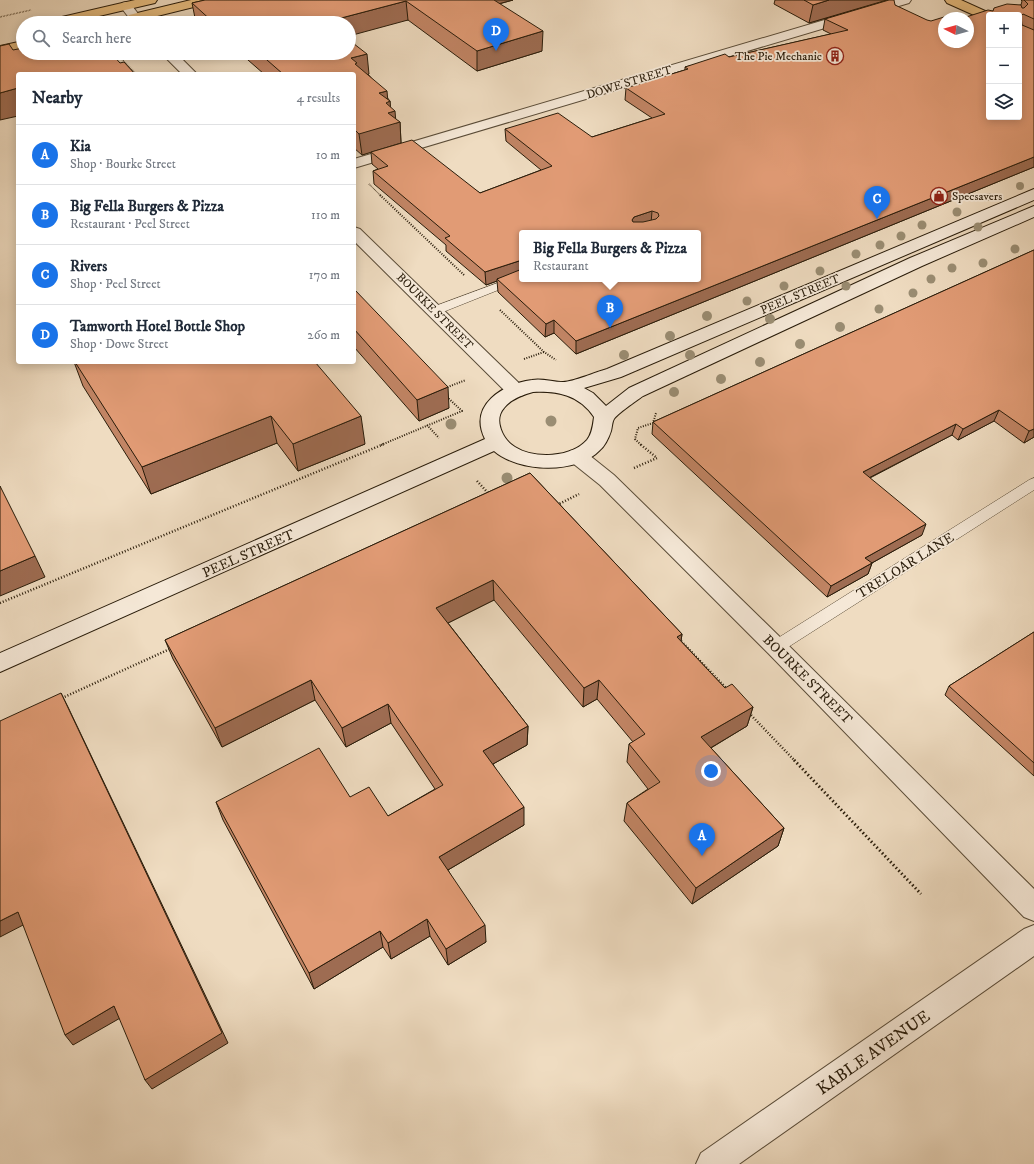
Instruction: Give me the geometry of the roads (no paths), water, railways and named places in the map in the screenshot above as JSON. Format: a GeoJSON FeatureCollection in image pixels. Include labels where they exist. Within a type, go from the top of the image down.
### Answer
{"type":"FeatureCollection","features":[{"type":"Feature","properties":{"kind":"main road"},"geometry":{"type":"LineString","coordinates":[[78,16],[123,3],[151,0]]}},
{"type":"Feature","properties":{"kind":"main road"},"geometry":{"type":"LineString","coordinates":[[151,16],[206,0]]}},
{"type":"Feature","properties":{"kind":"main road"},"geometry":{"type":"LineString","coordinates":[[951,0],[986,17]]}},
{"type":"Feature","properties":{"kind":"main road"},"geometry":{"type":"LineString","coordinates":[[0,50],[16,47]]}},
{"type":"Feature","properties":{"kind":"street","name":"DOWE STREET"},"geometry":{"type":"LineString","coordinates":[[356,163],[905,0]]}},
{"type":"Feature","properties":{"kind":"street"},"geometry":{"type":"LineString","coordinates":[[123,3],[134,16]]}},
{"type":"Feature","properties":{"kind":"street"},"geometry":{"type":"LineString","coordinates":[[175,60],[188,72]]}},
{"type":"Feature","properties":{"kind":"street","name":"PEEL STREET"},"geometry":{"type":"LineString","coordinates":[[564,388],[614,373],[1034,194]]}},
{"type":"Feature","properties":{"kind":"street","name":"PEEL STREET"},"geometry":{"type":"LineString","coordinates":[[604,417],[636,392],[916,262],[1034,211]]}},
{"type":"Feature","properties":{"kind":"street","name":"BOURKE STREET"},"geometry":{"type":"LineString","coordinates":[[356,234],[516,391]]}},
{"type":"Feature","properties":{"kind":"street"},"geometry":{"type":"LineString","coordinates":[[532,386],[548,386],[564,388],[578,393],[592,402],[604,417],[600,436],[591,447],[577,456],[560,461],[541,462],[523,459],[508,452],[496,442],[490,430],[489,419],[494,407],[503,398],[516,391],[532,386]]}},
{"type":"Feature","properties":{"kind":"street","name":"PEEL STREET"},"geometry":{"type":"LineString","coordinates":[[0,663],[496,442]]}},
{"type":"Feature","properties":{"kind":"street","name":"BOURKE STREET"},"geometry":{"type":"LineString","coordinates":[[577,456],[607,480],[776,647],[1034,908]]}},
{"type":"Feature","properties":{"kind":"street","name":"KABLE AVENUE"},"geometry":{"type":"LineString","coordinates":[[712,1164],[1034,939]]}},
{"type":"Feature","properties":{"kind":"lane"},"geometry":{"type":"LineString","coordinates":[[434,311],[519,278]]}},
{"type":"Feature","properties":{"kind":"lane","name":"TRELOAR LANE"},"geometry":{"type":"LineString","coordinates":[[776,647],[1034,484]]}},
{"type":"Feature","properties":{"kind":"place","name":"Tamworth Hotel Bottle Shop"},"geometry":{"type":"Point","coordinates":[496,51]}},
{"type":"Feature","properties":{"kind":"place","name":"The Pie Mechanic"},"geometry":{"type":"Point","coordinates":[835,56]}},
{"type":"Feature","properties":{"kind":"place","name":"Specsavers"},"geometry":{"type":"Point","coordinates":[939,196]}},
{"type":"Feature","properties":{"kind":"place","name":"Rivers"},"geometry":{"type":"Point","coordinates":[877,219]}},
{"type":"Feature","properties":{"kind":"place","name":"Big Fella Burgers & Pizza"},"geometry":{"type":"Point","coordinates":[610,328]}},
{"type":"Feature","properties":{"kind":"place","name":"Kia"},"geometry":{"type":"Point","coordinates":[702,856]}}]}
